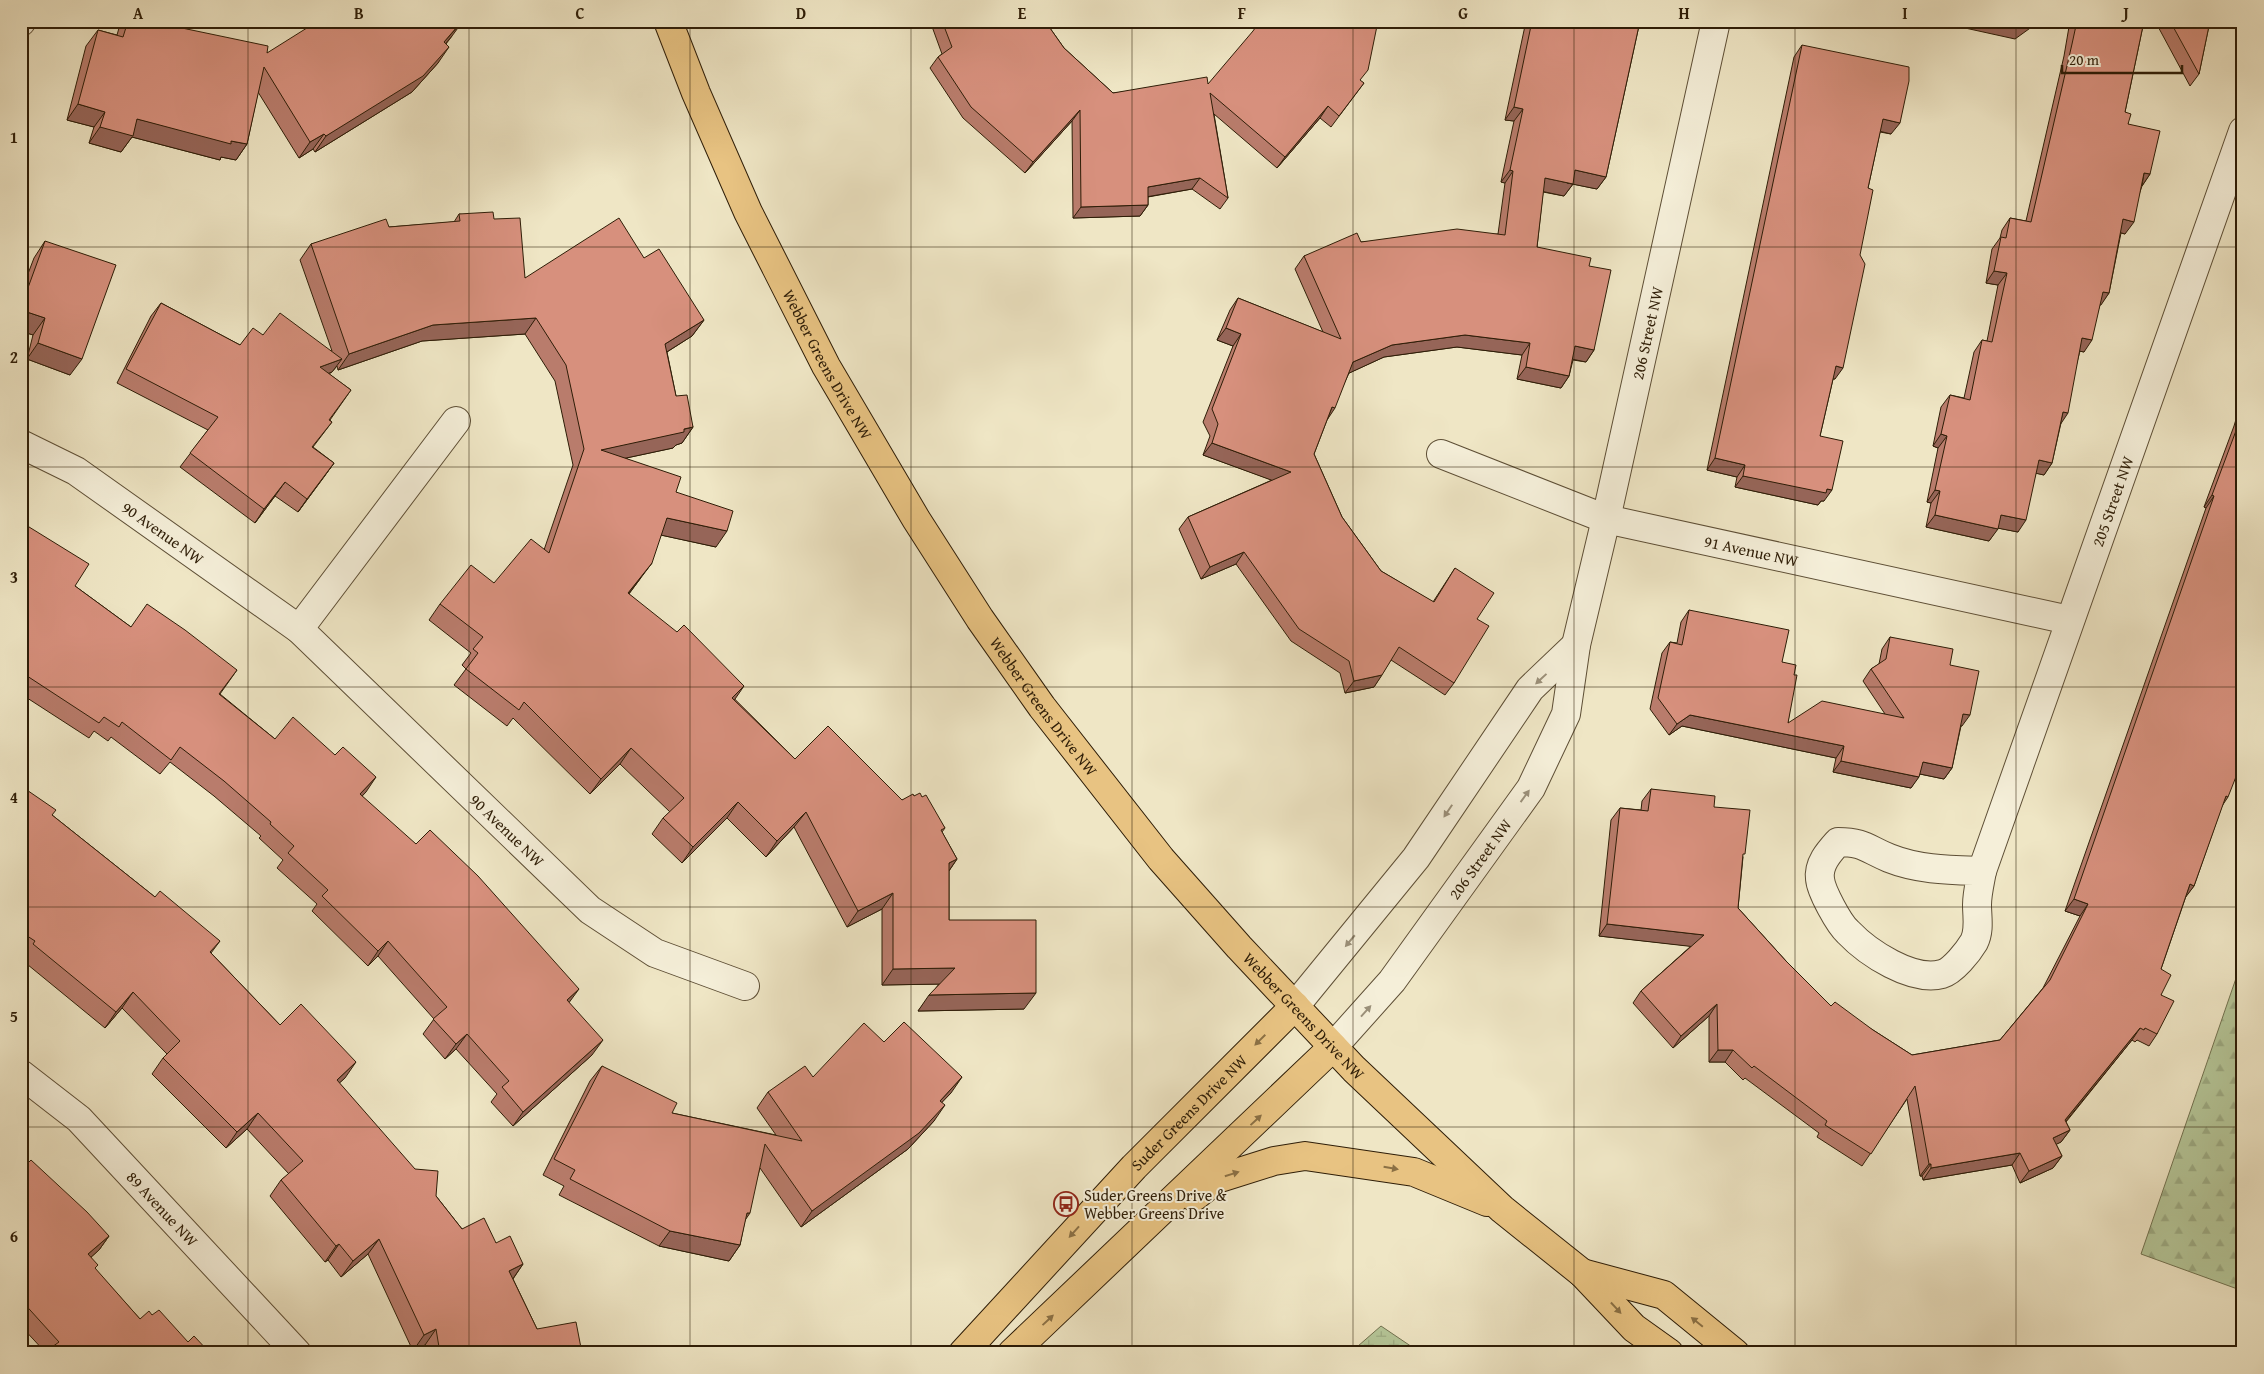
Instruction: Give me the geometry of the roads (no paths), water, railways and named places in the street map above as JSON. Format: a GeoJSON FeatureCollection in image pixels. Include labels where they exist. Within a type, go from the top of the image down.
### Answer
{"type":"FeatureCollection","features":[{"type":"Feature","properties":{"kind":"main road","name":"Webber Greens Drive NW"},"geometry":{"type":"LineString","coordinates":[[668,21],[696,93],[748,212],[826,366],[916,519],[985,627],[1042,707],[1098,781],[1161,859],[1333,1047],[1502,1209],[1582,1273],[1634,1328],[1669,1353]]}},
{"type":"Feature","properties":{"kind":"main road","name":"Suder Greens Drive NW"},"geometry":{"type":"LineString","coordinates":[[963,1353],[1134,1167],[1295,1006]]}},
{"type":"Feature","properties":{"kind":"main road"},"geometry":{"type":"LineString","coordinates":[[1012,1353],[1108,1264],[1333,1047]]}},
{"type":"Feature","properties":{"kind":"main road"},"geometry":{"type":"LineString","coordinates":[[1108,1264],[1216,1179],[1274,1162],[1305,1156],[1414,1172],[1502,1209]]}},
{"type":"Feature","properties":{"kind":"main road","name":"Webber Greens Drive NW"},"geometry":{"type":"LineString","coordinates":[[1582,1273],[1664,1295],[1735,1353]]}},
{"type":"Feature","properties":{"kind":"street","name":"206 Street NW"},"geometry":{"type":"LineString","coordinates":[[1333,1047],[1392,981],[1531,788],[1566,714],[1576,645],[1606,519],[1716,21]]}},
{"type":"Feature","properties":{"kind":"street","name":"205 Street NW"},"geometry":{"type":"LineString","coordinates":[[1982,871],[1936,869],[1918,866],[1888,858],[1869,847],[1850,842],[1838,842],[1823,859],[1819,878],[1827,897],[1847,932],[1871,951],[1896,966],[1920,975],[1944,974],[1963,958],[1975,940],[1978,923],[1977,904],[1982,871],[2243,131]]}},
{"type":"Feature","properties":{"kind":"street"},"geometry":{"type":"LineString","coordinates":[[299,629],[456,421]]}},
{"type":"Feature","properties":{"kind":"street","name":"90 Avenue NW"},"geometry":{"type":"LineString","coordinates":[[21,444],[76,471],[299,629],[590,910],[655,953],[745,986]]}},
{"type":"Feature","properties":{"kind":"street","name":"91 Avenue NW"},"geometry":{"type":"LineString","coordinates":[[1441,454],[1606,519],[2070,620]]}},
{"type":"Feature","properties":{"kind":"street"},"geometry":{"type":"LineString","coordinates":[[1295,1006],[1416,858],[1530,689],[1576,645]]}},
{"type":"Feature","properties":{"kind":"street","name":"89 Avenue NW"},"geometry":{"type":"LineString","coordinates":[[21,1074],[78,1119],[297,1353]]}},
{"type":"Feature","properties":{"kind":"place","name":"Suder Greens Drive & Webber Greens Drive"},"geometry":{"type":"Point","coordinates":[1066,1204]}}]}
